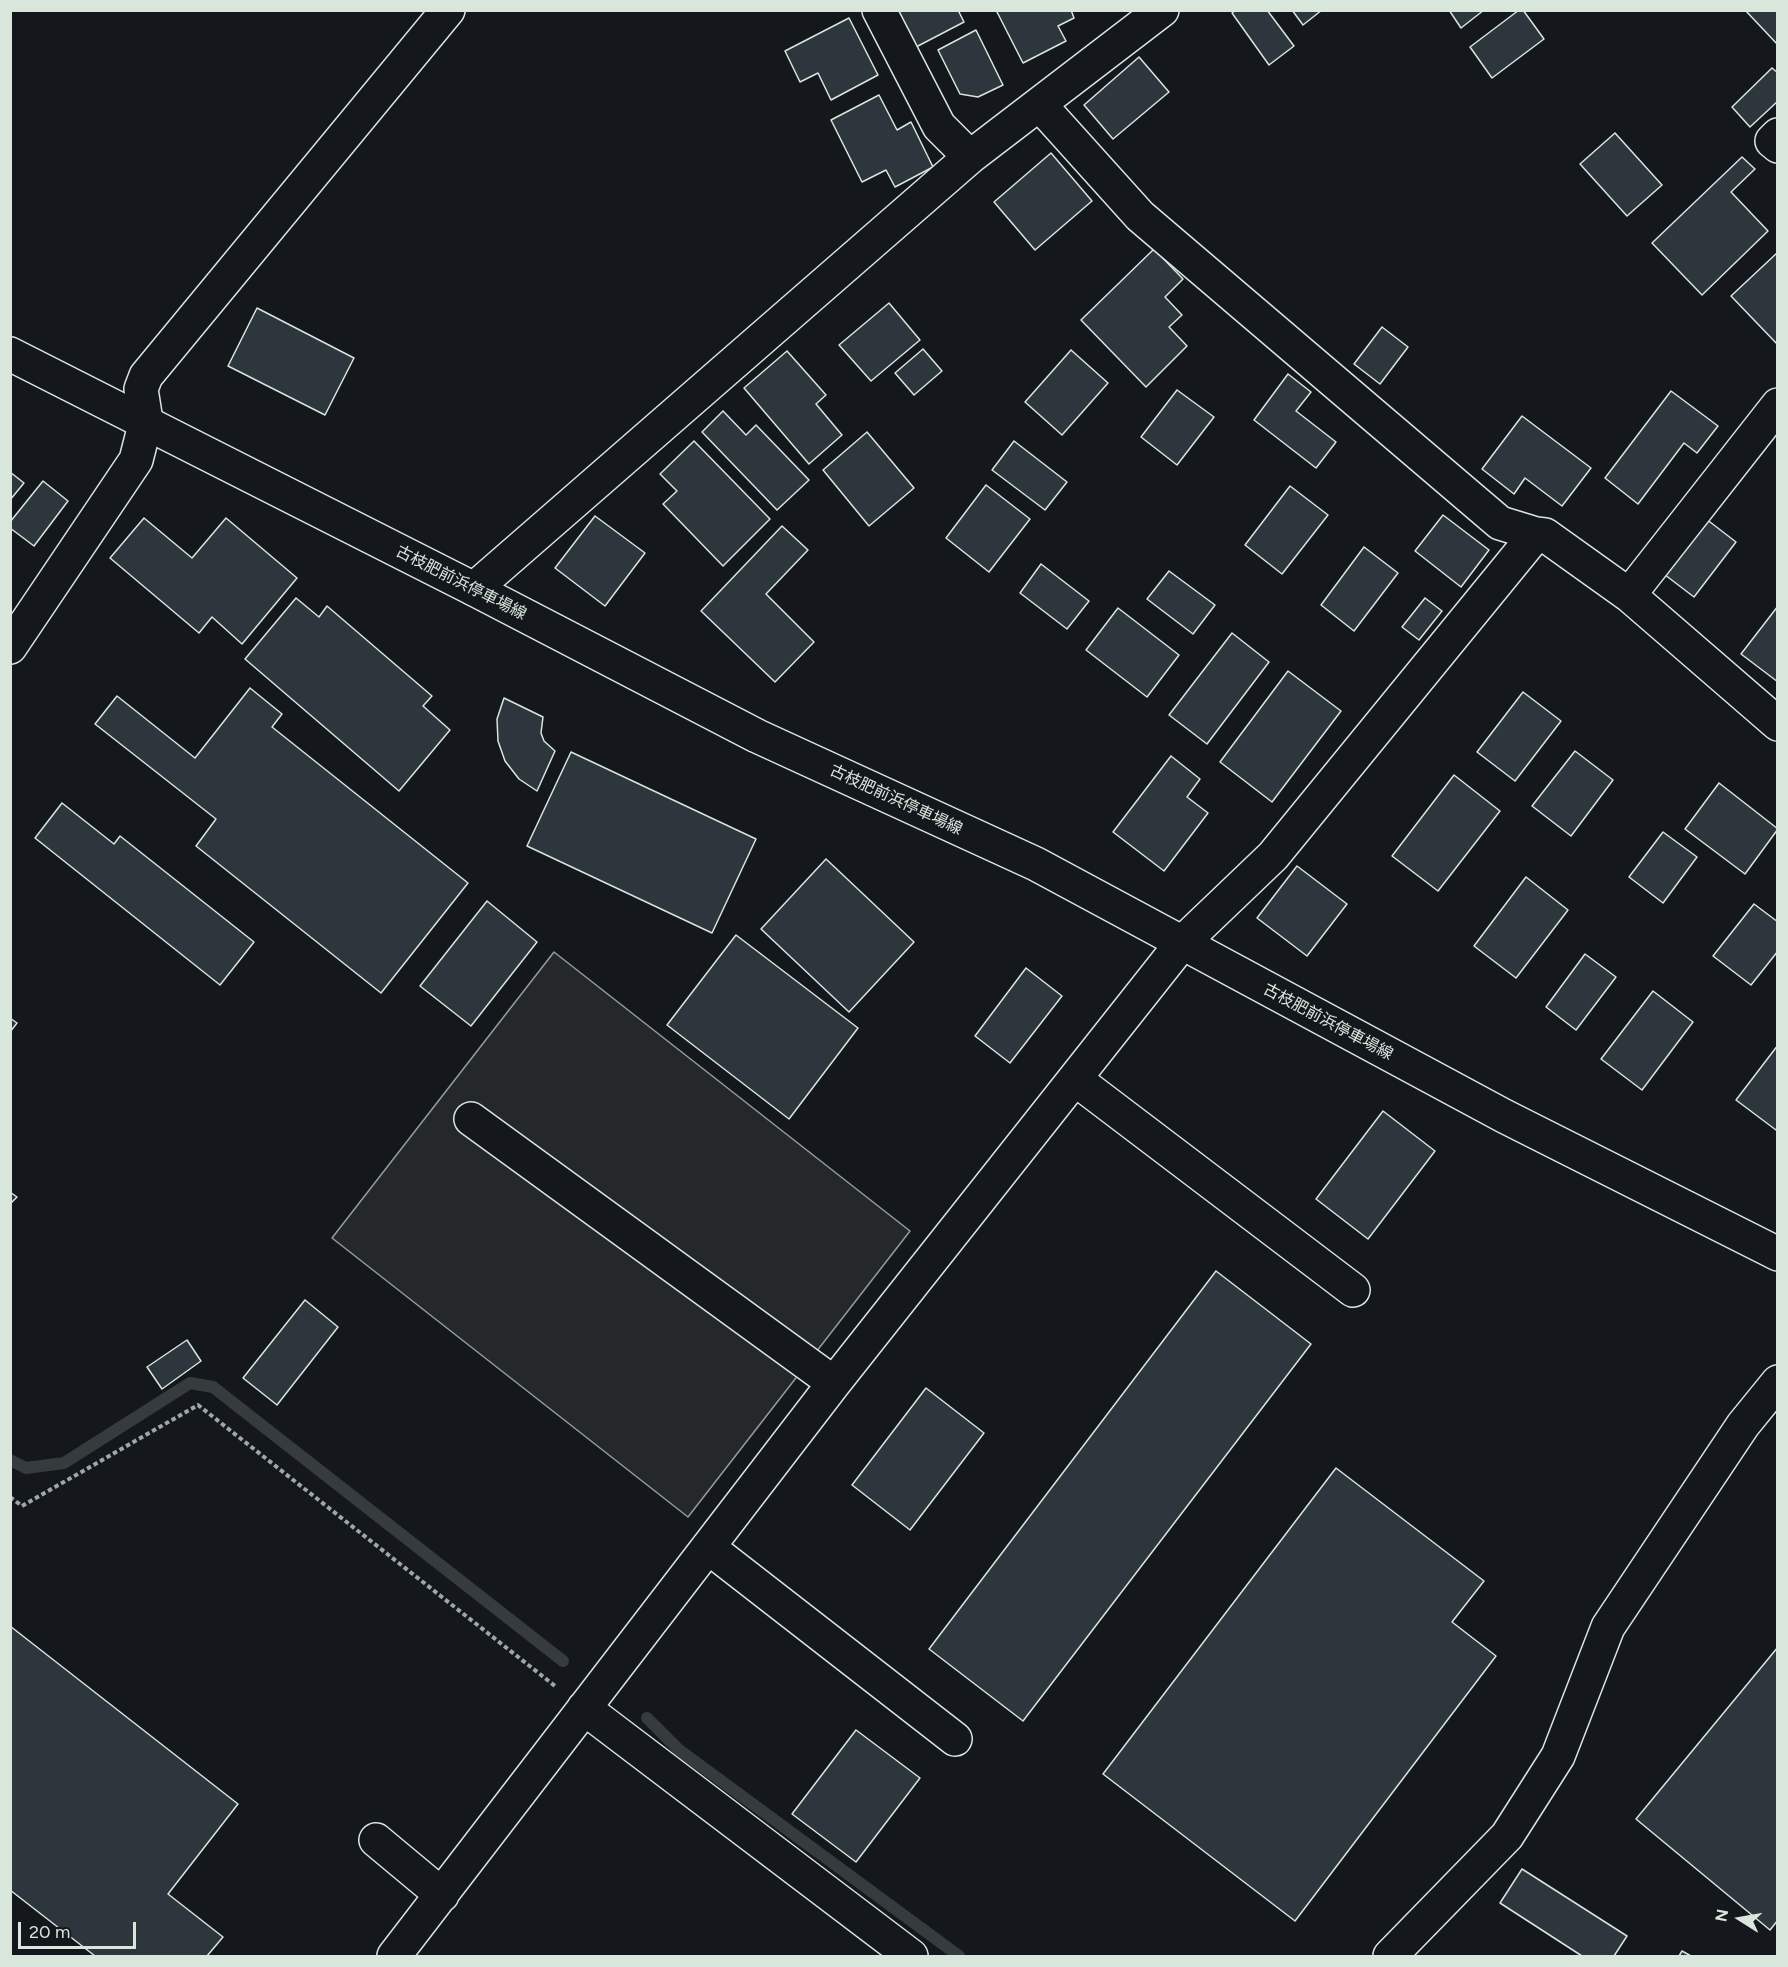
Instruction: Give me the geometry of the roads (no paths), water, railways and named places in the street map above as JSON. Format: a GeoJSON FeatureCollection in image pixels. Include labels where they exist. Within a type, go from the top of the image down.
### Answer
{"type":"FeatureCollection","features":[{"type":"Feature","properties":{"kind":"street"},"geometry":{"type":"LineString","coordinates":[[10,647],[136,460],[146,422],[141,389],[146,376],[448,10]]}},
{"type":"Feature","properties":{"kind":"street"},"geometry":{"type":"LineString","coordinates":[[879,10],[939,126],[970,157]]}},
{"type":"Feature","properties":{"kind":"street"},"geometry":{"type":"LineString","coordinates":[[474,589],[970,157],[1162,10]]}},
{"type":"Feature","properties":{"kind":"street"},"geometry":{"type":"LineString","coordinates":[[1040,105],[1140,216],[1500,524],[1545,535],[1629,595],[1778,724]]}},
{"type":"Feature","properties":{"kind":"street"},"geometry":{"type":"LineString","coordinates":[[1778,135],[1772,141],[1778,146]]}},
{"type":"Feature","properties":{"kind":"street","name":"古枝肥前浜停車場線"},"geometry":{"type":"LineString","coordinates":[[10,354],[474,589],[757,736],[1036,864],[1504,1116],[1778,1254]]}},
{"type":"Feature","properties":{"kind":"street"},"geometry":{"type":"LineString","coordinates":[[1629,595],[1778,405]]}},
{"type":"Feature","properties":{"kind":"street"},"geometry":{"type":"LineString","coordinates":[[401,1954],[442,1895],[834,1383],[1182,943],[1273,856],[1536,534]]}},
{"type":"Feature","properties":{"kind":"street"},"geometry":{"type":"LineString","coordinates":[[1075,1078],[1353,1290]]}},
{"type":"Feature","properties":{"kind":"street"},"geometry":{"type":"LineString","coordinates":[[471,1119],[834,1383]]}},
{"type":"Feature","properties":{"kind":"street"},"geometry":{"type":"LineString","coordinates":[[1390,1956],[1507,1836],[1558,1756],[1608,1627],[1743,1425],[1778,1382]]}},
{"type":"Feature","properties":{"kind":"street"},"geometry":{"type":"LineString","coordinates":[[708,1547],[955,1739]]}},
{"type":"Feature","properties":{"kind":"street"},"geometry":{"type":"LineString","coordinates":[[584,1708],[910,1956]]}},
{"type":"Feature","properties":{"kind":"street"},"geometry":{"type":"LineString","coordinates":[[376,1840],[442,1895]]}},
{"type":"Feature","properties":{"kind":"waterway"},"geometry":{"type":"LineString","coordinates":[[10,1460],[26,1468],[64,1463],[190,1383],[213,1387],[563,1661]]}},
{"type":"Feature","properties":{"kind":"waterway"},"geometry":{"type":"LineString","coordinates":[[647,1718],[678,1749],[959,1956]]}}]}
